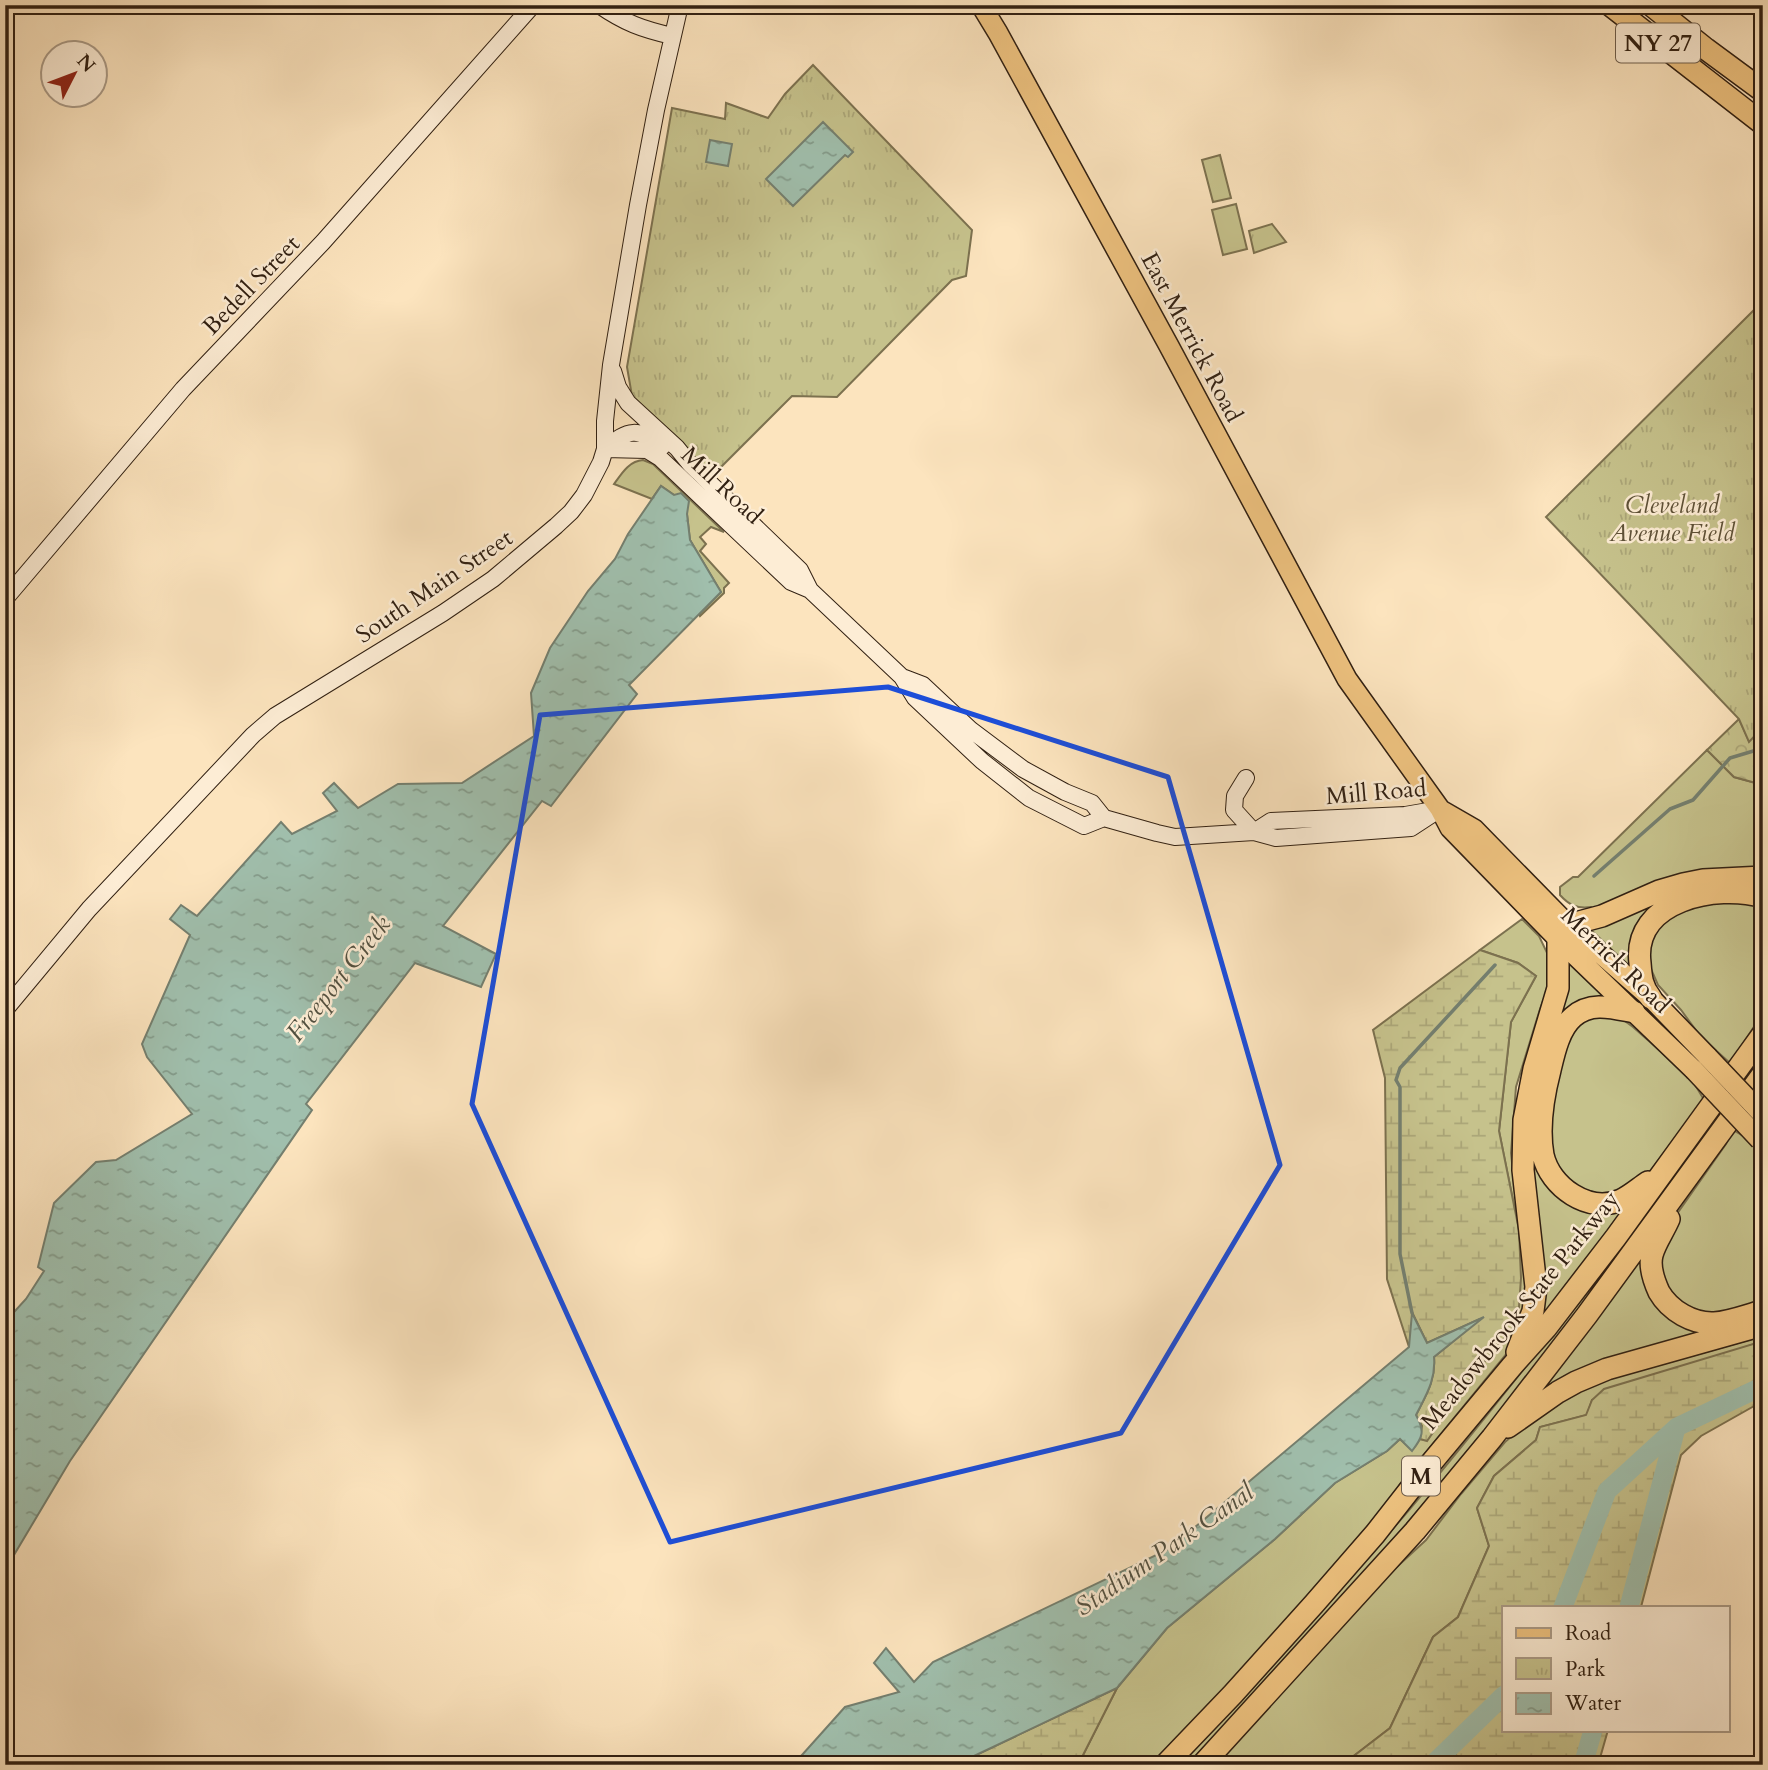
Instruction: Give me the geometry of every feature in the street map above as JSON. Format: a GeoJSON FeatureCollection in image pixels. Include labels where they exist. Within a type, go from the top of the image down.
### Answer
{"type":"FeatureCollection","features":[{"type":"Feature","properties":{"kind":"highway","name":"NY 27"},"geometry":{"type":"LineString","coordinates":[[1609,5],[1763,124]]}},
{"type":"Feature","properties":{"kind":"highway","name":"NY 27"},"geometry":{"type":"LineString","coordinates":[[1651,5],[1763,91]]}},
{"type":"Feature","properties":{"kind":"highway"},"geometry":{"type":"LineString","coordinates":[[1512,1366],[1534,1311],[1536,1287],[1523,1170],[1524,1121],[1534,1069],[1558,988],[1563,932],[1659,891],[1683,884],[1703,880],[1763,877]]}},
{"type":"Feature","properties":{"kind":"highway"},"geometry":{"type":"LineString","coordinates":[[1661,1173],[1622,1200],[1607,1203],[1581,1199],[1559,1185],[1550,1174],[1542,1141],[1543,1108],[1553,1055],[1565,1027],[1574,1016],[1599,1006],[1642,1005],[1643,987],[1639,958],[1641,940],[1655,917],[1669,906],[1680,901],[1727,892],[1763,897]]}},
{"type":"Feature","properties":{"kind":"highway","name":"Meadowbrook State Parkway"},"geometry":{"type":"LineString","coordinates":[[1165,1765],[1323,1594],[1546,1328],[1616,1237],[1763,1034]]}},
{"type":"Feature","properties":{"kind":"highway","name":"Meadowbrook State Parkway"},"geometry":{"type":"LineString","coordinates":[[1202,1765],[1415,1531],[1492,1438],[1587,1315],[1763,1074]]}},
{"type":"Feature","properties":{"kind":"highway"},"geometry":{"type":"LineString","coordinates":[[1687,1179],[1652,1255],[1654,1283],[1663,1299],[1687,1317],[1713,1323],[1763,1311]]}},
{"type":"Feature","properties":{"kind":"highway"},"geometry":{"type":"LineString","coordinates":[[1492,1438],[1558,1392],[1607,1369],[1763,1325]]}},
{"type":"Feature","properties":{"kind":"main road","name":"Bedell Street"},"geometry":{"type":"LineString","coordinates":[[5,599],[183,389],[330,235],[533,5]]}},
{"type":"Feature","properties":{"kind":"main road"},"geometry":{"type":"LineString","coordinates":[[599,5],[619,19],[672,36]]}},
{"type":"Feature","properties":{"kind":"main road","name":"South Main Street"},"geometry":{"type":"LineString","coordinates":[[5,1010],[89,909],[253,735],[275,716],[443,613],[493,579],[571,512],[584,495],[605,449],[611,365],[648,150],[680,5]]}},
{"type":"Feature","properties":{"kind":"main road","name":"East Merrick Road"},"geometry":{"type":"LineString","coordinates":[[981,5],[1081,184],[1356,693]]}},
{"type":"Feature","properties":{"kind":"main road","name":"Mill Road"},"geometry":{"type":"LineString","coordinates":[[611,365],[618,387],[628,403],[800,570],[810,590],[902,677],[915,698],[982,761],[1028,798],[1084,825],[1104,818],[1175,837],[1254,832],[1271,821],[1405,815],[1440,809]]}},
{"type":"Feature","properties":{"kind":"main road","name":"Mill Road"},"geometry":{"type":"LineString","coordinates":[[605,449],[620,436],[637,433],[648,436],[690,464]]}},
{"type":"Feature","properties":{"kind":"main road","name":"Mill Road"},"geometry":{"type":"LineString","coordinates":[[605,449],[647,450],[660,458],[791,582],[810,590]]}},
{"type":"Feature","properties":{"kind":"main road","name":"Mill Road"},"geometry":{"type":"LineString","coordinates":[[902,677],[923,685],[971,730],[1023,769],[1092,803],[1104,818]]}},
{"type":"Feature","properties":{"kind":"main road","name":"Merrick Road"},"geometry":{"type":"LineString","coordinates":[[1356,693],[1440,809],[1450,828],[1642,1005],[1701,1064],[1763,1115]]}},
{"type":"Feature","properties":{"kind":"main road"},"geometry":{"type":"LineString","coordinates":[[1246,778],[1235,796],[1234,810],[1254,832]]}},
{"type":"Feature","properties":{"kind":"main road","name":"Merrick Road"},"geometry":{"type":"LineString","coordinates":[[1701,1064],[1761,1142]]}},
{"type":"Feature","properties":{"kind":"highlighted area"},"geometry":{"type":"Polygon","coordinates":[[[888,687],[1168,777],[1280,1165],[1121,1433],[670,1542],[472,1104],[540,715],[888,687]]]}},
{"type":"Feature","properties":{"kind":"green space"},"geometry":{"type":"Polygon","coordinates":[[[813,65],[972,230],[966,276],[952,280],[837,397],[792,396],[713,475],[632,396],[627,367],[672,108],[725,119],[726,103],[768,118],[785,94],[813,65]]]}},
{"type":"Feature","properties":{"kind":"green space"},"geometry":{"type":"Polygon","coordinates":[[[1220,155],[1231,198],[1213,202],[1202,160],[1220,155]]]}},
{"type":"Feature","properties":{"kind":"green space"},"geometry":{"type":"Polygon","coordinates":[[[1236,204],[1247,249],[1223,255],[1212,210],[1236,204]]]}},
{"type":"Feature","properties":{"kind":"green space"},"geometry":{"type":"Polygon","coordinates":[[[1272,224],[1286,242],[1254,253],[1249,231],[1272,224]]]}},
{"type":"Feature","properties":{"kind":"green space","name":"Cleveland Avenue Field"},"geometry":{"type":"Polygon","coordinates":[[[1763,301],[1763,727],[1749,742],[1739,719],[1546,517],[1763,301]]]}},
{"type":"Feature","properties":{"kind":"green space"},"geometry":{"type":"Polygon","coordinates":[[[643,460],[653,464],[724,532],[711,527],[700,537],[706,544],[700,551],[729,583],[724,588],[724,593],[700,616],[721,592],[690,540],[687,514],[674,495],[661,486],[652,499],[614,484],[630,465],[643,460]]]}},
{"type":"Feature","properties":{"kind":"green space"},"geometry":{"type":"Polygon","coordinates":[[[1739,719],[1749,741],[1763,727],[1763,785],[1734,777],[1707,750],[1739,719]]]}},
{"type":"Feature","properties":{"kind":"green space"},"geometry":{"type":"Polygon","coordinates":[[[1707,750],[1734,777],[1763,785],[1763,870],[1592,912],[1591,907],[1577,907],[1563,898],[1560,895],[1560,887],[1573,877],[1578,877],[1707,750]]]}},
{"type":"Feature","properties":{"kind":"green space"},"geometry":{"type":"Polygon","coordinates":[[[1675,897],[1631,968],[1588,927],[1643,904],[1675,897]]]}},
{"type":"Feature","properties":{"kind":"green space"},"geometry":{"type":"Polygon","coordinates":[[[1711,898],[1763,902],[1763,1013],[1731,1064],[1701,1037],[1658,985],[1647,960],[1657,921],[1711,898]]]}},
{"type":"Feature","properties":{"kind":"green space"},"geometry":{"type":"Polygon","coordinates":[[[1522,919],[1539,936],[1550,959],[1551,980],[1516,1087],[1511,1153],[1519,1230],[1499,1131],[1511,1022],[1536,976],[1518,963],[1480,950],[1522,919]]]}},
{"type":"Feature","properties":{"kind":"green space"},"geometry":{"type":"Polygon","coordinates":[[[1480,950],[1518,963],[1536,976],[1511,1022],[1499,1131],[1519,1230],[1521,1278],[1518,1322],[1473,1375],[1427,1441],[1420,1439],[1422,1426],[1416,1415],[1432,1380],[1434,1357],[1480,1319],[1427,1343],[1413,1314],[1409,1347],[1387,1279],[1385,1078],[1373,1030],[1480,950]]]}},
{"type":"Feature","properties":{"kind":"green space"},"geometry":{"type":"Polygon","coordinates":[[[1566,960],[1610,996],[1608,1001],[1587,1003],[1569,1014],[1553,1042],[1540,1096],[1540,1160],[1553,1184],[1571,1200],[1590,1205],[1624,1204],[1626,1207],[1539,1322],[1536,1319],[1540,1299],[1540,1269],[1531,1186],[1529,1132],[1535,1088],[1559,1004],[1566,960]]]}},
{"type":"Feature","properties":{"kind":"green space"},"geometry":{"type":"Polygon","coordinates":[[[1589,1012],[1622,1019],[1633,1027],[1691,1078],[1708,1102],[1693,1114],[1644,1179],[1612,1197],[1567,1185],[1547,1143],[1555,1076],[1565,1038],[1589,1012]]]}},
{"type":"Feature","properties":{"kind":"green space"},"geometry":{"type":"Polygon","coordinates":[[[1733,1130],[1757,1144],[1763,1151],[1763,1303],[1715,1316],[1691,1310],[1675,1301],[1658,1266],[1672,1221],[1733,1130]]]}},
{"type":"Feature","properties":{"kind":"green space"},"geometry":{"type":"Polygon","coordinates":[[[1641,1220],[1644,1223],[1560,1334],[1475,1443],[1415,1514],[1187,1765],[1176,1765],[1409,1510],[1641,1220]]]}},
{"type":"Feature","properties":{"kind":"green space"},"geometry":{"type":"Polygon","coordinates":[[[1519,1230],[1529,1280],[1517,1341],[1400,1484],[1384,1511],[1153,1765],[1078,1765],[1117,1688],[1167,1628],[1275,1539],[1335,1483],[1387,1451],[1400,1439],[1412,1450],[1420,1439],[1427,1440],[1473,1375],[1518,1322],[1519,1230]]]}},
{"type":"Feature","properties":{"kind":"green space"},"geometry":{"type":"Polygon","coordinates":[[[1652,1240],[1653,1291],[1721,1326],[1547,1391],[1544,1389],[1652,1240]]]}},
{"type":"Feature","properties":{"kind":"green space"},"geometry":{"type":"Polygon","coordinates":[[[1763,1336],[1763,1341],[1592,1400],[1587,1415],[1540,1427],[1536,1440],[1494,1476],[1477,1508],[1489,1546],[1458,1617],[1433,1637],[1390,1728],[1342,1765],[1214,1765],[1387,1576],[1426,1540],[1505,1442],[1545,1408],[1577,1388],[1763,1336]]]}},
{"type":"Feature","properties":{"kind":"green space"},"geometry":{"type":"Polygon","coordinates":[[[1763,1341],[1763,1401],[1701,1436],[1681,1455],[1641,1606],[1502,1606],[1502,1732],[1607,1732],[1598,1765],[1466,1765],[1452,1753],[1439,1765],[1342,1765],[1390,1728],[1433,1637],[1458,1617],[1489,1546],[1477,1508],[1494,1476],[1536,1440],[1540,1427],[1586,1415],[1592,1400],[1604,1389],[1763,1341]]]}},
{"type":"Feature","properties":{"kind":"green space"},"geometry":{"type":"Polygon","coordinates":[[[1117,1688],[1078,1765],[955,1765],[1117,1688]]]}},
{"type":"Feature","properties":{"kind":"water"},"geometry":{"type":"Polygon","coordinates":[[[823,122],[853,152],[848,157],[845,155],[793,206],[766,179],[823,122]]]}},
{"type":"Feature","properties":{"kind":"water"},"geometry":{"type":"Polygon","coordinates":[[[710,140],[732,144],[728,166],[706,162],[710,140]]]}},
{"type":"Feature","properties":{"kind":"water","name":"Freeport Creek"},"geometry":{"type":"Polygon","coordinates":[[[661,486],[674,495],[681,493],[689,501],[687,514],[690,540],[721,592],[629,685],[637,694],[551,806],[542,801],[443,926],[496,954],[481,987],[415,963],[306,1104],[312,1110],[70,1461],[5,1570],[5,1322],[26,1299],[44,1271],[38,1267],[54,1203],[96,1162],[116,1160],[192,1114],[147,1057],[142,1044],[190,935],[170,919],[181,905],[197,916],[281,822],[292,834],[337,811],[323,793],[334,783],[358,808],[398,784],[462,783],[534,736],[531,693],[550,648],[588,591],[615,559],[628,534],[661,486]]]}},
{"type":"Feature","properties":{"kind":"water"},"geometry":{"type":"Polygon","coordinates":[[[1412,1313],[1427,1343],[1484,1317],[1434,1357],[1432,1380],[1416,1415],[1422,1434],[1412,1451],[1400,1439],[1387,1451],[1335,1483],[1275,1539],[1167,1628],[1117,1688],[955,1765],[793,1765],[845,1707],[899,1692],[874,1663],[886,1648],[914,1682],[933,1662],[1169,1549],[1409,1347],[1412,1313]]]}},
{"type":"Feature","properties":{"kind":"waterway"},"geometry":{"type":"LineString","coordinates":[[1594,876],[1670,809],[1693,800],[1730,758],[1763,747]]}},
{"type":"Feature","properties":{"kind":"waterway"},"geometry":{"type":"LineString","coordinates":[[1412,1313],[1400,1254],[1400,1087],[1396,1080],[1400,1068],[1495,965]]}},
{"type":"Feature","properties":{"kind":"waterway"},"geometry":{"type":"LineString","coordinates":[[1563,1606],[1607,1491],[1677,1427],[1763,1386]]}},
{"type":"Feature","properties":{"kind":"waterway"},"geometry":{"type":"LineString","coordinates":[[1629,1606],[1676,1428]]}},
{"type":"Feature","properties":{"kind":"waterway"},"geometry":{"type":"LineString","coordinates":[[1432,1765],[1502,1697]]}},
{"type":"Feature","properties":{"kind":"waterway"},"geometry":{"type":"LineString","coordinates":[[1583,1765],[1592,1732]]}},
{"type":"Feature","properties":{"kind":"water label","name":"Stadium Park Canal"},"geometry":{"type":"Point","coordinates":[1164,1549]}}]}
